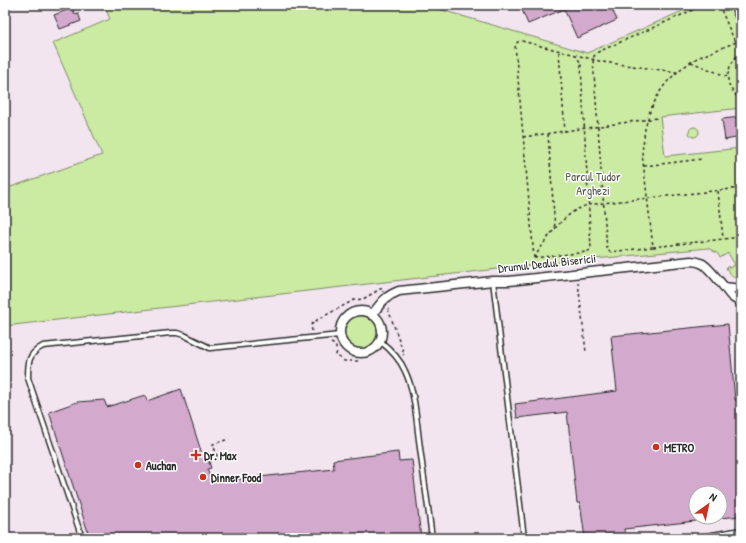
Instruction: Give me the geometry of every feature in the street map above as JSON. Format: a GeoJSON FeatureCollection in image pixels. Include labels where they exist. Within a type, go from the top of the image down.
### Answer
{"type":"FeatureCollection","features":[{"type":"Feature","properties":{"kind":"street","name":"Drumul Dealul Bisericii"},"geometry":{"type":"LineString","coordinates":[[372,315],[384,299],[398,291],[493,281],[509,281],[691,261],[702,264],[730,295],[737,301],[741,301]]}},
{"type":"Feature","properties":{"kind":"street"},"geometry":{"type":"LineString","coordinates":[[724,287],[741,289]]}},
{"type":"Feature","properties":{"kind":"street"},"geometry":{"type":"LineString","coordinates":[[361,311],[372,315],[380,323],[382,335],[377,346],[366,352],[356,352],[349,349],[345,345],[340,334],[340,329],[345,318],[355,312],[361,311]]}},
{"type":"Feature","properties":{"kind":"lane"},"geometry":{"type":"LineString","coordinates":[[493,281],[524,538]]}},
{"type":"Feature","properties":{"kind":"lane"},"geometry":{"type":"LineString","coordinates":[[82,538],[28,378],[28,360],[32,353],[37,349],[43,346],[171,333],[184,335],[210,348],[340,334]]}},
{"type":"Feature","properties":{"kind":"lane"},"geometry":{"type":"LineString","coordinates":[[380,341],[398,359],[406,372],[414,402],[432,538]]}},
{"type":"Feature","properties":{"kind":"lane"},"geometry":{"type":"LineString","coordinates":[[695,538],[741,530]]}},
{"type":"Feature","properties":{"kind":"path"},"geometry":{"type":"LineString","coordinates":[[704,5],[598,52],[594,56],[593,60],[607,250],[610,252],[741,237]]}},
{"type":"Feature","properties":{"kind":"path"},"geometry":{"type":"LineString","coordinates":[[719,5],[735,42]]}},
{"type":"Feature","properties":{"kind":"path"},"geometry":{"type":"LineString","coordinates":[[653,247],[643,147],[646,120],[651,108],[666,83],[677,72],[691,62],[741,40]]}},
{"type":"Feature","properties":{"kind":"path"},"geometry":{"type":"LineString","coordinates":[[534,258],[515,45],[518,41],[603,62],[677,72]]}},
{"type":"Feature","properties":{"kind":"path"},"geometry":{"type":"LineString","coordinates":[[559,51],[564,132]]}},
{"type":"Feature","properties":{"kind":"path"},"geometry":{"type":"LineString","coordinates":[[741,52],[732,63],[728,78],[731,90],[741,100]]}},
{"type":"Feature","properties":{"kind":"path"},"geometry":{"type":"LineString","coordinates":[[534,258],[589,251],[591,248],[581,66],[575,55]]}},
{"type":"Feature","properties":{"kind":"path"},"geometry":{"type":"LineString","coordinates":[[691,62],[728,78]]}},
{"type":"Feature","properties":{"kind":"path"},"geometry":{"type":"LineString","coordinates":[[523,137],[657,118]]}},
{"type":"Feature","properties":{"kind":"path"},"geometry":{"type":"LineString","coordinates":[[548,134],[555,229]]}},
{"type":"Feature","properties":{"kind":"path"},"geometry":{"type":"LineString","coordinates":[[644,166],[702,159]]}},
{"type":"Feature","properties":{"kind":"path"},"geometry":{"type":"LineString","coordinates":[[534,258],[555,229],[572,213],[583,206],[741,188]]}},
{"type":"Feature","properties":{"kind":"path"},"geometry":{"type":"LineString","coordinates":[[718,190],[723,239]]}},
{"type":"Feature","properties":{"kind":"path"},"geometry":{"type":"LineString","coordinates":[[578,283],[586,352]]}},
{"type":"Feature","properties":{"kind":"path"},"geometry":{"type":"LineString","coordinates":[[313,337],[311,325],[317,320],[354,300],[363,299],[382,288],[384,299],[404,354],[398,359]]}},
{"type":"Feature","properties":{"kind":"path"},"geometry":{"type":"LineString","coordinates":[[328,341],[335,345],[337,351],[336,355],[344,361],[361,361]]}},
{"type":"Feature","properties":{"kind":"path"},"geometry":{"type":"LineString","coordinates":[[209,462],[218,459],[213,444],[229,439]]}},
{"type":"Feature","properties":{"kind":"green space","name":"Parcul Tudor Arghezi"},"geometry":{"type":"Polygon","coordinates":[[[104,5],[425,5],[587,53],[696,5],[741,5],[741,108],[660,117],[665,156],[741,148],[741,280],[732,276],[726,268],[728,266],[729,268],[735,265],[728,253],[720,258],[718,254],[708,248],[523,266],[5,326],[5,189],[102,155],[53,43],[110,19],[104,5]]]}},
{"type":"Feature","properties":{"kind":"green space"},"geometry":{"type":"Polygon","coordinates":[[[692,127],[696,127],[698,128],[698,136],[692,137],[689,134],[689,130],[692,127]]]}},
{"type":"Feature","properties":{"kind":"green space"},"geometry":{"type":"Polygon","coordinates":[[[361,314],[371,317],[376,322],[379,332],[376,342],[371,347],[361,350],[351,347],[346,342],[343,332],[346,322],[351,317],[361,314]]]}},
{"type":"Feature","properties":{"kind":"building"},"geometry":{"type":"Polygon","coordinates":[[[520,5],[610,5],[617,20],[577,38],[564,9],[528,24],[520,5]]]}},
{"type":"Feature","properties":{"kind":"building"},"geometry":{"type":"Polygon","coordinates":[[[729,5],[741,5],[741,32],[729,5]]]}},
{"type":"Feature","properties":{"kind":"building"},"geometry":{"type":"Polygon","coordinates":[[[72,8],[75,14],[78,13],[81,21],[60,29],[54,15],[72,8]]]}},
{"type":"Feature","properties":{"kind":"building"},"geometry":{"type":"Polygon","coordinates":[[[741,117],[741,137],[725,140],[722,119],[741,117]]]}},
{"type":"Feature","properties":{"kind":"building","name":"METRO"},"geometry":{"type":"Polygon","coordinates":[[[728,324],[735,400],[741,400],[741,516],[728,517],[728,485],[688,485],[688,522],[624,529],[625,536],[585,538],[580,503],[577,503],[567,412],[517,418],[515,404],[617,391],[611,336],[728,324]]]}},
{"type":"Feature","properties":{"kind":"building"},"geometry":{"type":"Polygon","coordinates":[[[181,389],[203,457],[207,456],[211,468],[207,469],[212,482],[334,469],[333,460],[398,452],[399,461],[412,460],[421,538],[90,538],[49,412],[77,402],[104,400],[107,407],[145,395],[147,401],[181,389]]]}},
{"type":"Feature","properties":{"kind":"place","name":"METRO"},"geometry":{"type":"Point","coordinates":[656,447]}},
{"type":"Feature","properties":{"kind":"place","name":"Dr. Max"},"geometry":{"type":"Point","coordinates":[196,455]}},
{"type":"Feature","properties":{"kind":"place","name":"Auchan"},"geometry":{"type":"Point","coordinates":[138,465]}},
{"type":"Feature","properties":{"kind":"place","name":"Dinner Food"},"geometry":{"type":"Point","coordinates":[203,477]}}]}
